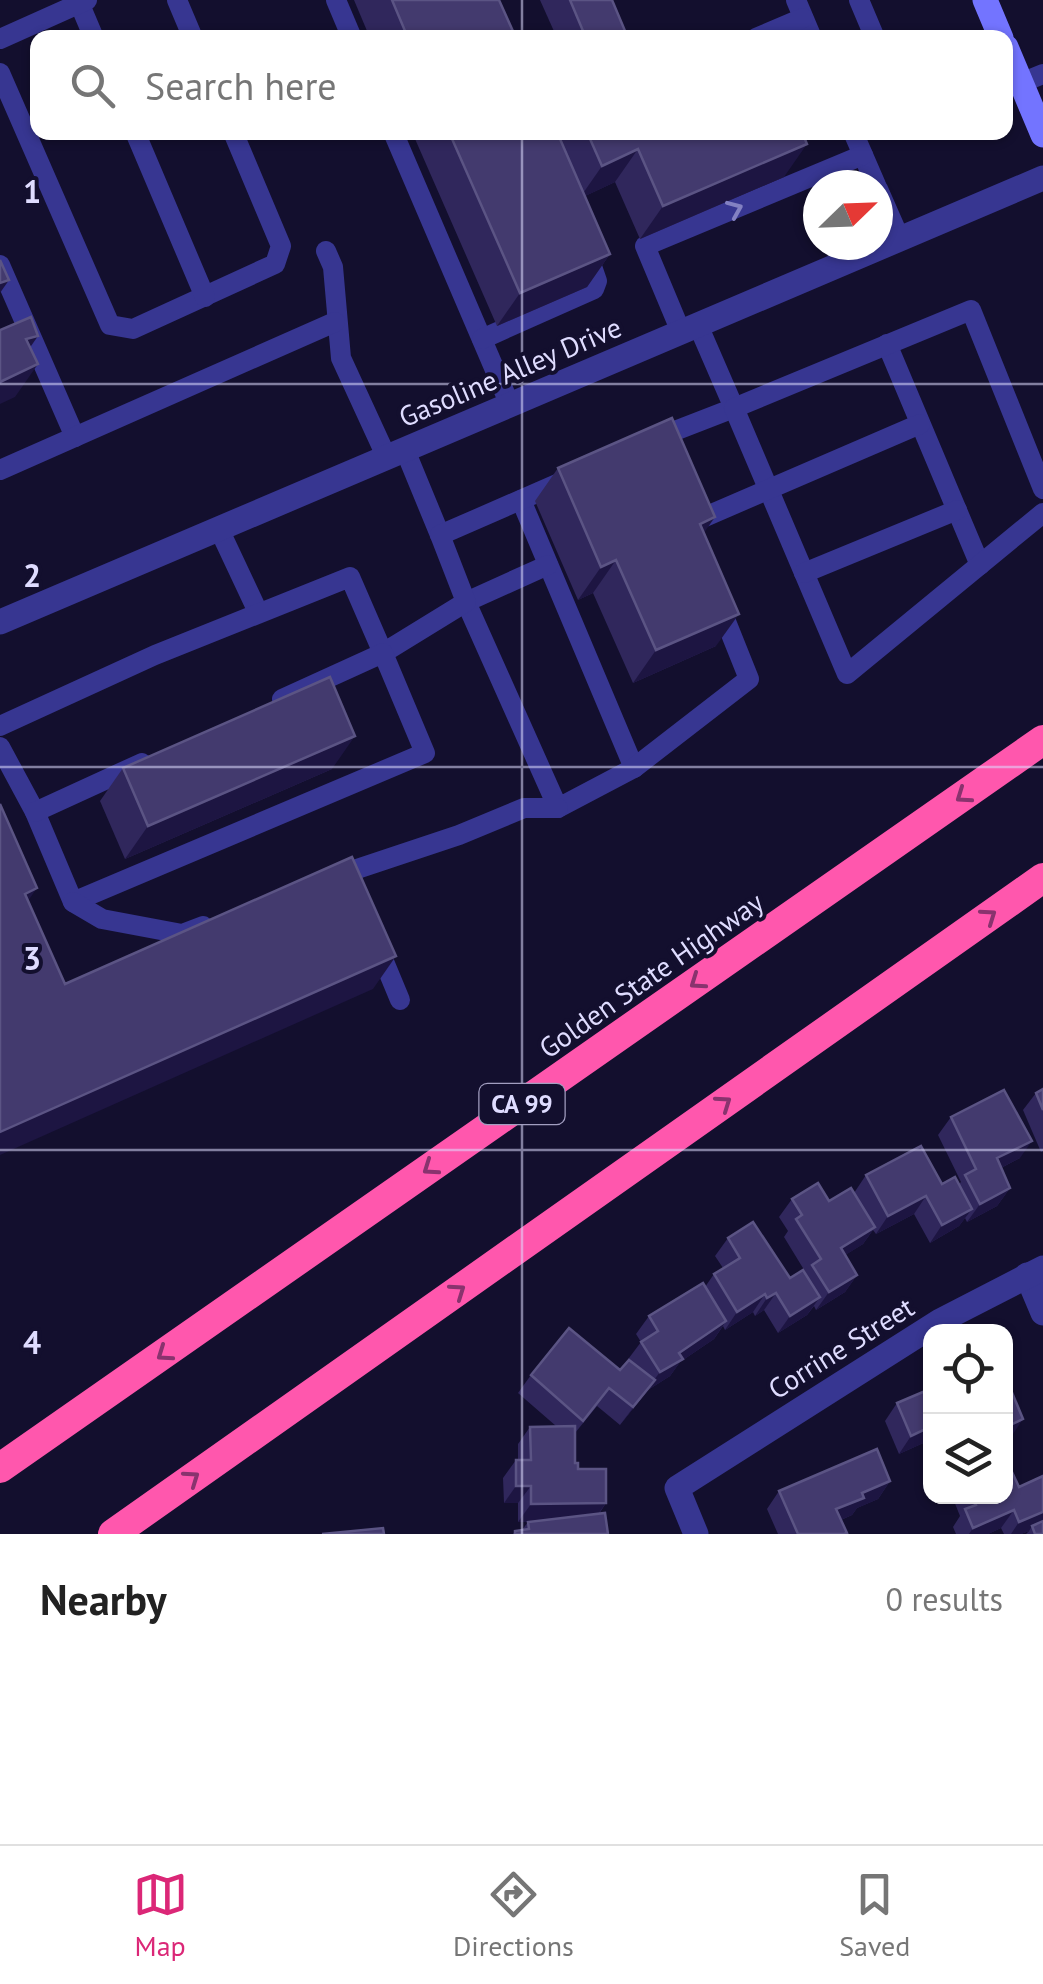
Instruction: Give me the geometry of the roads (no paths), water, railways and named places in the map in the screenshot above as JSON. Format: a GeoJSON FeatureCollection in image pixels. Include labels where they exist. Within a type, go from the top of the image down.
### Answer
{"type":"FeatureCollection","features":[{"type":"Feature","properties":{"kind":"highway","name":"Golden State Highway"},"geometry":{"type":"LineString","coordinates":[[0,1468],[1043,740]]}},
{"type":"Feature","properties":{"kind":"highway"},"geometry":{"type":"LineString","coordinates":[[113,1534],[1043,878]]}},
{"type":"Feature","properties":{"kind":"street"},"geometry":{"type":"LineString","coordinates":[[986,0],[999,30]]}},
{"type":"Feature","properties":{"kind":"street"},"geometry":{"type":"LineString","coordinates":[[1013,55],[1032,78],[1043,135]]}},
{"type":"Feature","properties":{"kind":"street","name":"Gasoline Alley Drive"},"geometry":{"type":"LineString","coordinates":[[0,622],[1043,178]]}},
{"type":"Feature","properties":{"kind":"street"},"geometry":{"type":"LineString","coordinates":[[1035,1272],[1043,1312]]}},
{"type":"Feature","properties":{"kind":"street","name":"Corrine Street"},"geometry":{"type":"LineString","coordinates":[[696,1534],[677,1488],[940,1321],[1035,1272]]}},
{"type":"Feature","properties":{"kind":"lane"},"geometry":{"type":"LineString","coordinates":[[177,0],[190,30]]}},
{"type":"Feature","properties":{"kind":"lane"},"geometry":{"type":"LineString","coordinates":[[336,0],[349,30]]}},
{"type":"Feature","properties":{"kind":"lane"},"geometry":{"type":"LineString","coordinates":[[859,0],[872,30]]}},
{"type":"Feature","properties":{"kind":"lane"},"geometry":{"type":"LineString","coordinates":[[0,39],[82,1],[91,30]]}},
{"type":"Feature","properties":{"kind":"lane"},"geometry":{"type":"LineString","coordinates":[[768,30],[800,9]]}},
{"type":"Feature","properties":{"kind":"lane"},"geometry":{"type":"LineString","coordinates":[[0,72],[110,325],[133,330],[275,264],[281,246],[236,140]]}},
{"type":"Feature","properties":{"kind":"lane"},"geometry":{"type":"LineString","coordinates":[[138,140],[206,297]]}},
{"type":"Feature","properties":{"kind":"lane"},"geometry":{"type":"LineString","coordinates":[[396,140],[510,405]]}},
{"type":"Feature","properties":{"kind":"lane"},"geometry":{"type":"LineString","coordinates":[[856,140],[870,170]]}},
{"type":"Feature","properties":{"kind":"lane"},"geometry":{"type":"LineString","coordinates":[[863,155],[645,246],[734,408],[847,674],[1043,514]]}},
{"type":"Feature","properties":{"kind":"lane"},"geometry":{"type":"LineString","coordinates":[[893,223],[900,239]]}},
{"type":"Feature","properties":{"kind":"lane"},"geometry":{"type":"LineString","coordinates":[[482,340],[594,289],[594,268],[579,234]]}},
{"type":"Feature","properties":{"kind":"lane"},"geometry":{"type":"LineString","coordinates":[[326,250],[333,267],[341,358],[440,535],[558,808]]}},
{"type":"Feature","properties":{"kind":"lane"},"geometry":{"type":"LineString","coordinates":[[0,265],[75,437]]}},
{"type":"Feature","properties":{"kind":"lane"},"geometry":{"type":"LineString","coordinates":[[652,447],[734,408],[971,310],[1043,489]]}},
{"type":"Feature","properties":{"kind":"lane"},"geometry":{"type":"LineString","coordinates":[[0,470],[336,322]]}},
{"type":"Feature","properties":{"kind":"lane"},"geometry":{"type":"LineString","coordinates":[[887,344],[980,565]]}},
{"type":"Feature","properties":{"kind":"lane"},"geometry":{"type":"LineString","coordinates":[[688,524],[920,424]]}},
{"type":"Feature","properties":{"kind":"lane"},"geometry":{"type":"LineString","coordinates":[[440,535],[588,470]]}},
{"type":"Feature","properties":{"kind":"lane"},"geometry":{"type":"LineString","coordinates":[[520,500],[634,768]]}},
{"type":"Feature","properties":{"kind":"lane"},"geometry":{"type":"LineString","coordinates":[[804,573],[957,510]]}},
{"type":"Feature","properties":{"kind":"lane"},"geometry":{"type":"LineString","coordinates":[[218,529],[258,612]]}},
{"type":"Feature","properties":{"kind":"lane"},"geometry":{"type":"LineString","coordinates":[[261,708],[383,653],[466,602],[548,565]]}},
{"type":"Feature","properties":{"kind":"lane"},"geometry":{"type":"LineString","coordinates":[[310,886],[350,881],[524,808],[558,808],[634,768],[749,679],[708,576]]}},
{"type":"Feature","properties":{"kind":"lane"},"geometry":{"type":"LineString","coordinates":[[0,726],[258,612],[350,577],[425,753],[73,902]]}},
{"type":"Feature","properties":{"kind":"lane"},"geometry":{"type":"LineString","coordinates":[[0,747],[35,812],[73,902],[102,919],[182,934],[218,920]]}},
{"type":"Feature","properties":{"kind":"lane"},"geometry":{"type":"LineString","coordinates":[[35,812],[157,756]]}},
{"type":"Feature","properties":{"kind":"lane"},"geometry":{"type":"LineString","coordinates":[[369,926],[400,1000]]}}]}
